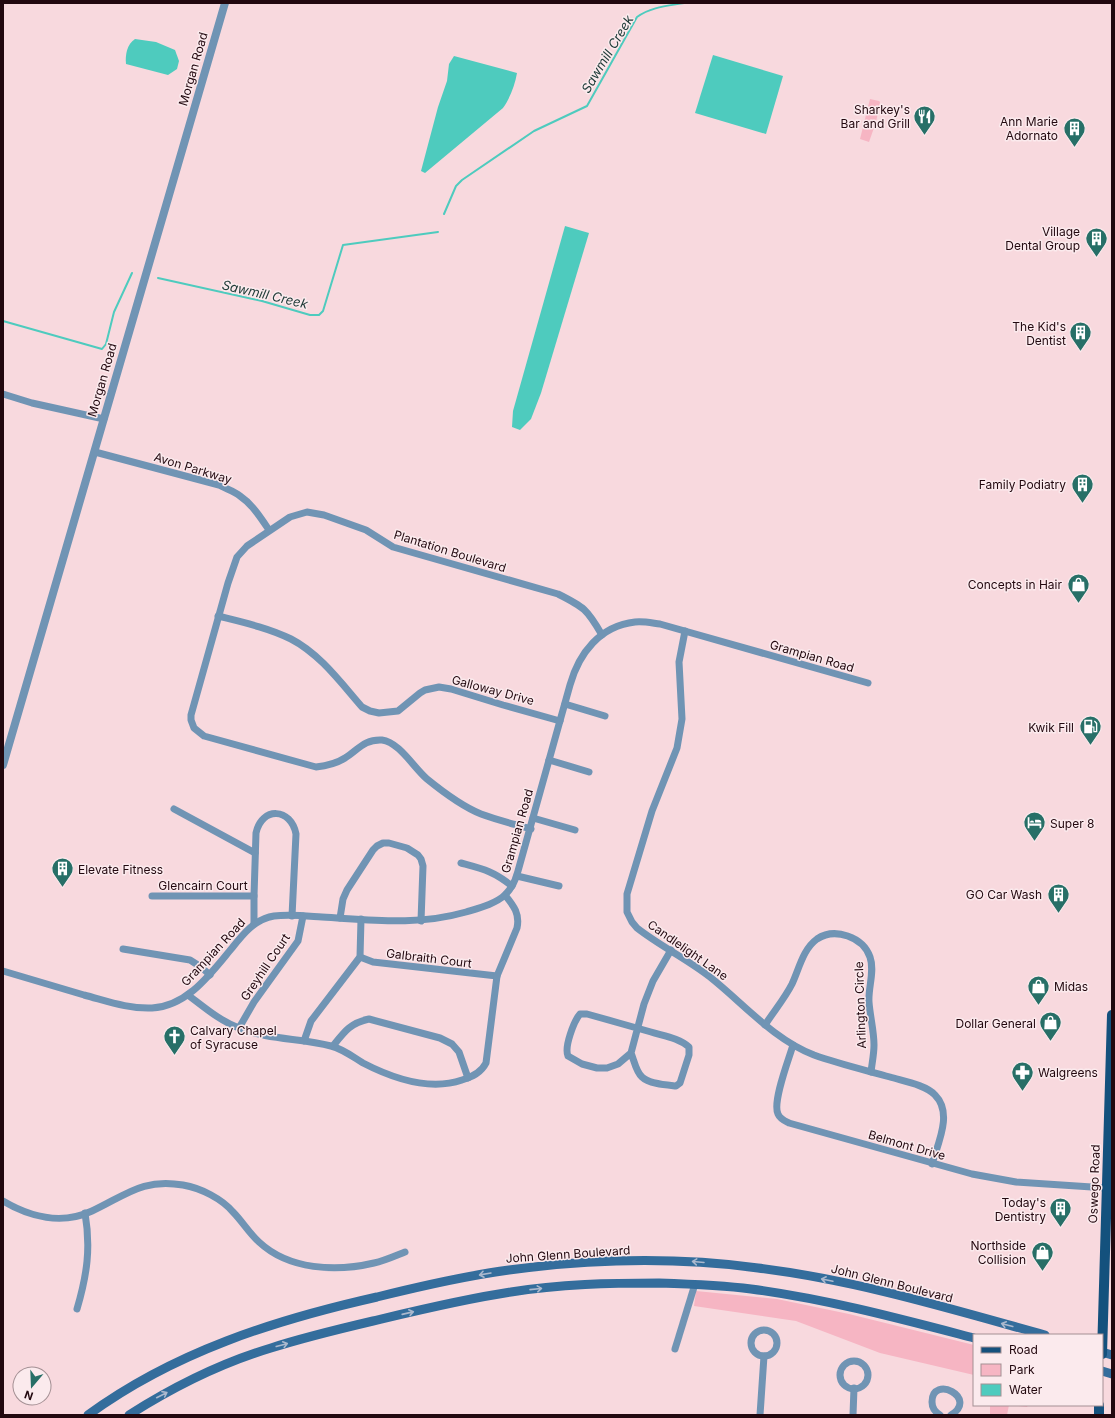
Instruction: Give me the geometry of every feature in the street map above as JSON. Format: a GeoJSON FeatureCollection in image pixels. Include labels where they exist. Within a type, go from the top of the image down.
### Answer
{"type":"FeatureCollection","features":[{"type":"Feature","properties":{"kind":"main road","name":"Oswego Road"},"geometry":{"type":"LineString","coordinates":[[1103,1334],[1105,1260],[1110,1189],[1112,1015]]}},
{"type":"Feature","properties":{"kind":"main road"},"geometry":{"type":"LineString","coordinates":[[1105,1260],[1112,1243]]}},
{"type":"Feature","properties":{"kind":"main road","name":"John Glenn Boulevard"},"geometry":{"type":"LineString","coordinates":[[88,1415],[147,1378],[196,1353],[227,1340],[274,1324],[352,1302],[429,1284],[506,1270],[542,1266],[607,1262],[687,1261],[757,1268],[801,1274],[870,1289],[1041,1334]]}},
{"type":"Feature","properties":{"kind":"main road"},"geometry":{"type":"LineString","coordinates":[[129,1415],[152,1400],[196,1377],[270,1348],[344,1328],[456,1301],[512,1291],[563,1286],[616,1283],[695,1284],[750,1288],[813,1299],[973,1338]]}},
{"type":"Feature","properties":{"kind":"street","name":"Morgan Road"},"geometry":{"type":"LineString","coordinates":[[3,765],[225,3]]}},
{"type":"Feature","properties":{"kind":"street"},"geometry":{"type":"LineString","coordinates":[[3,394],[32,403],[104,419]]}},
{"type":"Feature","properties":{"kind":"street","name":"Avon Parkway"},"geometry":{"type":"LineString","coordinates":[[95,452],[219,486],[238,494],[257,512],[269,530]]}},
{"type":"Feature","properties":{"kind":"street","name":"Plantation Boulevard"},"geometry":{"type":"LineString","coordinates":[[531,829],[480,813],[461,803],[426,778],[389,741],[380,740],[361,745],[344,759],[330,765],[316,767],[204,736],[196,730],[191,720],[194,699],[237,557],[247,546],[290,517],[313,512],[366,530],[393,547],[558,594],[580,604],[592,618],[602,635]]}},
{"type":"Feature","properties":{"kind":"street","name":"Galloway Drive"},"geometry":{"type":"LineString","coordinates":[[218,616],[260,627],[292,639],[314,655],[362,707],[370,711],[379,713],[398,711],[425,690],[439,688],[451,689],[560,721]]}},
{"type":"Feature","properties":{"kind":"street","name":"Grampian Road"},"geometry":{"type":"LineString","coordinates":[[3,971],[126,1007],[153,1008],[179,1000],[188,995],[210,975],[246,931],[254,924],[273,916],[421,921],[477,909],[505,895],[517,876],[572,676],[578,661],[586,650],[602,635],[620,625],[636,622],[660,624],[868,683]]}},
{"type":"Feature","properties":{"kind":"street","name":"Candlelight Lane"},"geometry":{"type":"LineString","coordinates":[[685,631],[679,662],[682,719],[680,738],[652,811],[627,894],[626,908],[632,922],[637,928],[710,977],[765,1025],[793,1045],[815,1055],[907,1082],[935,1094],[941,1103],[944,1121],[932,1164]]}},
{"type":"Feature","properties":{"kind":"street"},"geometry":{"type":"LineString","coordinates":[[565,704],[605,716]]}},
{"type":"Feature","properties":{"kind":"street"},"geometry":{"type":"LineString","coordinates":[[549,760],[589,772]]}},
{"type":"Feature","properties":{"kind":"street"},"geometry":{"type":"LineString","coordinates":[[174,809],[255,853]]}},
{"type":"Feature","properties":{"kind":"street"},"geometry":{"type":"LineString","coordinates":[[254,924],[256,833],[261,820],[272,814],[279,814],[287,818],[295,828],[296,834],[292,916]]}},
{"type":"Feature","properties":{"kind":"street"},"geometry":{"type":"LineString","coordinates":[[533,818],[575,830]]}},
{"type":"Feature","properties":{"kind":"street"},"geometry":{"type":"LineString","coordinates":[[340,918],[343,898],[373,850],[383,843],[389,843],[407,848],[422,859],[421,921]]}},
{"type":"Feature","properties":{"kind":"street"},"geometry":{"type":"LineString","coordinates":[[461,863],[485,869],[498,875],[512,886]]}},
{"type":"Feature","properties":{"kind":"street"},"geometry":{"type":"LineString","coordinates":[[517,876],[559,886]]}},
{"type":"Feature","properties":{"kind":"street"},"geometry":{"type":"LineString","coordinates":[[188,995],[207,1010],[239,1028],[256,1034],[333,1046],[379,1071],[400,1078],[436,1084],[452,1084],[468,1078],[483,1069],[486,1063],[497,976],[517,928],[518,922],[518,915],[505,895]]}},
{"type":"Feature","properties":{"kind":"street","name":"Glencairn Court"},"geometry":{"type":"LineString","coordinates":[[152,896],[254,896]]}},
{"type":"Feature","properties":{"kind":"street","name":"Greyhill Court"},"geometry":{"type":"LineString","coordinates":[[239,1028],[254,1002],[298,941],[303,916]]}},
{"type":"Feature","properties":{"kind":"street"},"geometry":{"type":"LineString","coordinates":[[304,1041],[311,1021],[360,957],[361,919]]}},
{"type":"Feature","properties":{"kind":"street","name":"Arlington Circle"},"geometry":{"type":"LineString","coordinates":[[765,1025],[792,984],[804,954],[816,940],[830,935],[842,934],[852,937],[864,946],[870,957],[872,966],[869,1002],[874,1045],[871,1072]]}},
{"type":"Feature","properties":{"kind":"street"},"geometry":{"type":"LineString","coordinates":[[123,949],[190,960],[210,975]]}},
{"type":"Feature","properties":{"kind":"street"},"geometry":{"type":"LineString","coordinates":[[631,1053],[613,1066],[607,1068],[597,1068],[582,1064],[568,1056],[566,1048],[576,1018],[580,1014],[587,1014],[638,1028],[684,1042],[689,1047],[689,1055],[680,1083],[676,1086],[661,1085],[642,1078],[638,1072],[631,1053],[638,1028],[644,1004],[653,981],[671,950]]}},
{"type":"Feature","properties":{"kind":"street","name":"Galbraith Court"},"geometry":{"type":"LineString","coordinates":[[360,957],[373,962],[497,976]]}},
{"type":"Feature","properties":{"kind":"street"},"geometry":{"type":"LineString","coordinates":[[333,1046],[349,1027],[359,1021],[369,1019],[440,1038],[452,1044],[459,1052],[468,1078]]}},
{"type":"Feature","properties":{"kind":"street","name":"Belmont Drive"},"geometry":{"type":"LineString","coordinates":[[793,1045],[776,1102],[776,1112],[780,1118],[789,1123],[972,1174],[1016,1182],[1110,1189]]}},
{"type":"Feature","properties":{"kind":"street"},"geometry":{"type":"LineString","coordinates":[[3,1201],[29,1214],[41,1217],[72,1217],[85,1213],[136,1188],[154,1183],[176,1184],[205,1192],[219,1200],[232,1210],[258,1241],[270,1251],[299,1263],[328,1268],[347,1268],[374,1263],[405,1252]]}},
{"type":"Feature","properties":{"kind":"street"},"geometry":{"type":"LineString","coordinates":[[77,1308],[84,1286],[88,1265],[88,1229],[85,1213]]}},
{"type":"Feature","properties":{"kind":"street"},"geometry":{"type":"LineString","coordinates":[[675,1349],[695,1284]]}},
{"type":"Feature","properties":{"kind":"street"},"geometry":{"type":"LineString","coordinates":[[760,1415],[764,1356]]}},
{"type":"Feature","properties":{"kind":"street"},"geometry":{"type":"LineString","coordinates":[[853,1415],[854,1388]]}},
{"type":"Feature","properties":{"kind":"street"},"geometry":{"type":"LineString","coordinates":[[940,1415],[934,1411],[932,1406],[932,1398],[938,1391],[947,1389],[955,1393],[959,1401],[957,1410],[951,1415]]}},
{"type":"Feature","properties":{"kind":"green space"},"geometry":{"type":"Polygon","coordinates":[[[870,99],[880,102],[876,122],[869,142],[860,139],[870,99]]]}},
{"type":"Feature","properties":{"kind":"green space"},"geometry":{"type":"Polygon","coordinates":[[[696,1291],[777,1299],[849,1314],[973,1345],[973,1375],[880,1353],[796,1321],[694,1306],[696,1291]]]}},
{"type":"Feature","properties":{"kind":"green space"},"geometry":{"type":"Polygon","coordinates":[[[990,1406],[1009,1406],[1007,1415],[990,1415],[990,1406]]]}},
{"type":"Feature","properties":{"kind":"water"},"geometry":{"type":"Polygon","coordinates":[[[135,39],[156,42],[175,50],[179,61],[177,69],[168,75],[126,64],[127,50],[132,41],[135,39]]]}},
{"type":"Feature","properties":{"kind":"water"},"geometry":{"type":"Polygon","coordinates":[[[713,55],[783,76],[766,134],[695,113],[713,55]]]}},
{"type":"Feature","properties":{"kind":"water"},"geometry":{"type":"Polygon","coordinates":[[[454,56],[517,73],[514,87],[503,108],[425,173],[421,171],[438,107],[447,81],[449,64],[454,56]]]}},
{"type":"Feature","properties":{"kind":"water"},"geometry":{"type":"Polygon","coordinates":[[[565,226],[589,233],[541,393],[531,419],[520,430],[512,427],[513,411],[565,226]]]}},
{"type":"Feature","properties":{"kind":"waterway","name":"Sawmill Creek"},"geometry":{"type":"LineString","coordinates":[[444,214],[456,186],[462,180],[534,131],[587,106],[637,17],[654,9],[684,3]]}},
{"type":"Feature","properties":{"kind":"waterway","name":"Sawmill Creek"},"geometry":{"type":"LineString","coordinates":[[158,278],[262,301],[310,315],[319,315],[323,311],[343,245],[438,232]]}},
{"type":"Feature","properties":{"kind":"waterway","name":"Sawmill Creek"},"geometry":{"type":"LineString","coordinates":[[3,321],[102,349],[106,344],[114,312],[132,273]]}},
{"type":"Feature","properties":{"kind":"place","name":"Sharkey's Bar and Grill"},"geometry":{"type":"Point","coordinates":[925,136]}},
{"type":"Feature","properties":{"kind":"place","name":"Ann Marie Adornato"},"geometry":{"type":"Point","coordinates":[1074,148]}},
{"type":"Feature","properties":{"kind":"place","name":"Village Dental Group"},"geometry":{"type":"Point","coordinates":[1096,258]}},
{"type":"Feature","properties":{"kind":"place","name":"The Kid's Dentist"},"geometry":{"type":"Point","coordinates":[1081,352]}},
{"type":"Feature","properties":{"kind":"place","name":"Family Podiatry"},"geometry":{"type":"Point","coordinates":[1082,504]}},
{"type":"Feature","properties":{"kind":"place","name":"Concepts in Hair"},"geometry":{"type":"Point","coordinates":[1078,604]}},
{"type":"Feature","properties":{"kind":"place","name":"Kwik Fill"},"geometry":{"type":"Point","coordinates":[1090,746]}},
{"type":"Feature","properties":{"kind":"place","name":"Super 8"},"geometry":{"type":"Point","coordinates":[1034,842]}},
{"type":"Feature","properties":{"kind":"place","name":"Elevate Fitness"},"geometry":{"type":"Point","coordinates":[63,888]}},
{"type":"Feature","properties":{"kind":"place","name":"GO Car Wash"},"geometry":{"type":"Point","coordinates":[1058,914]}},
{"type":"Feature","properties":{"kind":"place","name":"Midas"},"geometry":{"type":"Point","coordinates":[1038,1006]}},
{"type":"Feature","properties":{"kind":"place","name":"Dollar General"},"geometry":{"type":"Point","coordinates":[1051,1042]}},
{"type":"Feature","properties":{"kind":"place","name":"Calvary Chapel of Syracuse"},"geometry":{"type":"Point","coordinates":[175,1056]}},
{"type":"Feature","properties":{"kind":"place","name":"Walgreens"},"geometry":{"type":"Point","coordinates":[1023,1092]}},
{"type":"Feature","properties":{"kind":"place","name":"Today's Dentistry"},"geometry":{"type":"Point","coordinates":[1061,1228]}},
{"type":"Feature","properties":{"kind":"place","name":"Northside Collision"},"geometry":{"type":"Point","coordinates":[1042,1272]}}]}
